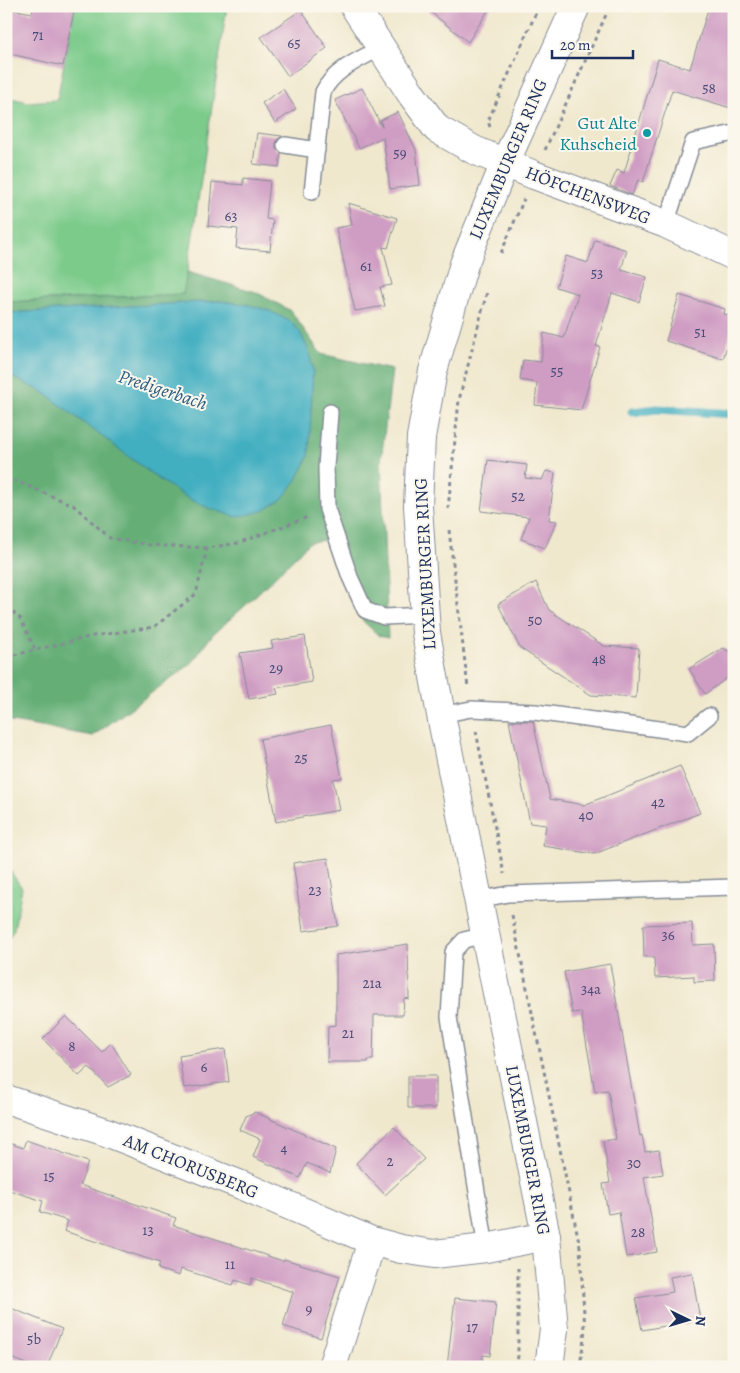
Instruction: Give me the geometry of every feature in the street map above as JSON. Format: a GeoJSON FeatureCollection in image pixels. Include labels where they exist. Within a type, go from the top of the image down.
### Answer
{"type":"FeatureCollection","features":[{"type":"Feature","properties":{"kind":"main road","name":"HÖFCHENSWEG"},"geometry":{"type":"LineString","coordinates":[[354,6],[436,129],[467,147],[534,175],[666,224],[734,256]]}},
{"type":"Feature","properties":{"kind":"main road","name":"LUXEMBURGER RING"},"geometry":{"type":"LineString","coordinates":[[549,1367],[554,1329],[546,1236],[484,935],[426,633],[418,506],[421,437],[433,371],[464,264],[505,163],[576,6]]}},
{"type":"Feature","properties":{"kind":"main road","name":"AM CHORUSBERG"},"geometry":{"type":"LineString","coordinates":[[6,1099],[106,1132],[241,1185],[372,1241],[401,1249],[434,1254],[486,1248],[546,1236]]}},
{"type":"Feature","properties":{"kind":"main road"},"geometry":{"type":"LineString","coordinates":[[332,1367],[372,1241]]}},
{"type":"Feature","properties":{"kind":"lane"},"geometry":{"type":"LineString","coordinates":[[312,192],[323,92],[328,82],[336,73],[382,47]]}},
{"type":"Feature","properties":{"kind":"lane","name":"HÖFCHENSWEG"},"geometry":{"type":"LineString","coordinates":[[666,224],[693,142],[734,133]]}},
{"type":"Feature","properties":{"kind":"lane"},"geometry":{"type":"LineString","coordinates":[[285,144],[317,150]]}},
{"type":"Feature","properties":{"kind":"lane"},"geometry":{"type":"LineString","coordinates":[[330,412],[326,467],[327,510],[350,577],[365,610],[384,617],[425,615]]}},
{"type":"Feature","properties":{"kind":"lane"},"geometry":{"type":"LineString","coordinates":[[441,715],[471,709],[535,712],[688,733],[710,716]]}},
{"type":"Feature","properties":{"kind":"lane"},"geometry":{"type":"LineString","coordinates":[[478,900],[508,894],[734,887]]}},
{"type":"Feature","properties":{"kind":"lane"},"geometry":{"type":"LineString","coordinates":[[484,935],[464,940],[453,952],[449,1016],[486,1248]]}},
{"type":"Feature","properties":{"kind":"path"},"geometry":{"type":"LineString","coordinates":[[499,257],[610,6]]}},
{"type":"Feature","properties":{"kind":"path"},"geometry":{"type":"LineString","coordinates":[[447,514],[459,400],[489,285]]}},
{"type":"Feature","properties":{"kind":"path"},"geometry":{"type":"LineString","coordinates":[[6,477],[73,504],[110,538],[150,545],[207,548],[238,543],[327,510]]}},
{"type":"Feature","properties":{"kind":"path"},"geometry":{"type":"LineString","coordinates":[[448,523],[471,709],[580,1247],[585,1330],[580,1367]]}},
{"type":"Feature","properties":{"kind":"path"},"geometry":{"type":"LineString","coordinates":[[6,657],[93,636],[154,627],[196,594],[207,548]]}},
{"type":"Feature","properties":{"kind":"path"},"geometry":{"type":"LineString","coordinates":[[6,607],[20,618],[36,651]]}},
{"type":"Feature","properties":{"kind":"green space"},"geometry":{"type":"Polygon","coordinates":[[[75,6],[227,6],[184,294],[6,302],[6,97],[28,102],[57,100],[75,6]]]}},
{"type":"Feature","properties":{"kind":"green space"},"geometry":{"type":"Polygon","coordinates":[[[187,272],[256,292],[291,311],[321,354],[392,370],[381,461],[388,638],[379,636],[360,618],[326,540],[310,542],[246,605],[213,634],[191,664],[93,736],[6,721],[6,374],[40,390],[166,483],[209,508],[291,322],[257,308],[220,301],[10,313],[6,313],[6,302],[183,294],[187,272]]]}},
{"type":"Feature","properties":{"kind":"green space"},"geometry":{"type":"Polygon","coordinates":[[[6,865],[22,888],[14,929],[6,943],[6,865]]]}},
{"type":"Feature","properties":{"kind":"water"},"geometry":{"type":"Polygon","coordinates":[[[220,301],[249,305],[270,311],[291,322],[300,332],[308,349],[313,369],[309,456],[296,481],[282,499],[263,511],[237,517],[189,499],[160,480],[43,392],[6,374],[6,313],[220,301]]]}},
{"type":"Feature","properties":{"kind":"building"},"geometry":{"type":"Polygon","coordinates":[[[34,6],[75,6],[63,66],[6,53],[6,8],[32,13],[34,6]]]}},
{"type":"Feature","properties":{"kind":"building"},"geometry":{"type":"Polygon","coordinates":[[[423,6],[491,6],[468,42],[423,6]]]}},
{"type":"Feature","properties":{"kind":"building"},"geometry":{"type":"Polygon","coordinates":[[[709,6],[734,6],[734,109],[672,90],[643,182],[638,180],[632,195],[610,186],[617,170],[624,173],[658,59],[690,69],[709,6]]]}},
{"type":"Feature","properties":{"kind":"building"},"geometry":{"type":"Polygon","coordinates":[[[301,10],[327,48],[288,76],[261,37],[301,10]]]}},
{"type":"Feature","properties":{"kind":"building"},"geometry":{"type":"Polygon","coordinates":[[[362,88],[382,127],[381,120],[398,112],[416,150],[420,185],[390,189],[383,137],[359,148],[335,100],[362,88]]]}},
{"type":"Feature","properties":{"kind":"building"},"geometry":{"type":"Polygon","coordinates":[[[283,89],[296,109],[275,123],[262,103],[283,89]]]}},
{"type":"Feature","properties":{"kind":"building"},"geometry":{"type":"Polygon","coordinates":[[[257,133],[282,136],[277,140],[276,144],[276,149],[281,153],[279,167],[253,164],[257,133]]]}},
{"type":"Feature","properties":{"kind":"building"},"geometry":{"type":"Polygon","coordinates":[[[243,178],[270,181],[266,219],[273,220],[270,251],[236,248],[238,229],[208,226],[212,182],[243,185],[243,178]]]}},
{"type":"Feature","properties":{"kind":"building"},"geometry":{"type":"Polygon","coordinates":[[[348,203],[397,218],[388,248],[383,247],[392,285],[380,287],[385,306],[355,311],[336,228],[352,225],[348,203]]]}},
{"type":"Feature","properties":{"kind":"building"},"geometry":{"type":"Polygon","coordinates":[[[595,240],[627,250],[621,270],[647,277],[639,302],[612,293],[596,346],[600,347],[581,410],[535,405],[537,383],[520,380],[523,360],[541,362],[544,333],[564,338],[578,294],[556,287],[566,256],[588,263],[595,240]]]}},
{"type":"Feature","properties":{"kind":"building"},"geometry":{"type":"Polygon","coordinates":[[[679,295],[725,309],[724,314],[734,317],[734,323],[723,359],[666,341],[679,295]]]}},
{"type":"Feature","properties":{"kind":"building"},"geometry":{"type":"Polygon","coordinates":[[[488,460],[527,465],[525,478],[542,480],[546,471],[555,473],[549,520],[557,521],[545,548],[521,539],[529,517],[481,511],[488,460]]]}},
{"type":"Feature","properties":{"kind":"building"},"geometry":{"type":"Polygon","coordinates":[[[536,582],[549,610],[604,646],[639,648],[636,698],[591,695],[520,648],[498,604],[536,582]]]}},
{"type":"Feature","properties":{"kind":"building"},"geometry":{"type":"Polygon","coordinates":[[[305,636],[312,682],[276,688],[278,694],[249,699],[240,653],[273,648],[271,641],[305,636]]]}},
{"type":"Feature","properties":{"kind":"building"},"geometry":{"type":"Polygon","coordinates":[[[723,648],[734,654],[734,673],[705,694],[689,669],[723,648]]]}},
{"type":"Feature","properties":{"kind":"building"},"geometry":{"type":"Polygon","coordinates":[[[509,721],[533,721],[550,799],[584,805],[680,766],[700,813],[594,854],[543,846],[546,825],[530,823],[509,721]]]}},
{"type":"Feature","properties":{"kind":"building"},"geometry":{"type":"Polygon","coordinates":[[[331,725],[342,778],[333,779],[339,810],[276,822],[260,739],[331,725]]]}},
{"type":"Feature","properties":{"kind":"building"},"geometry":{"type":"Polygon","coordinates":[[[328,858],[338,926],[303,931],[293,863],[328,858]]]}},
{"type":"Feature","properties":{"kind":"building"},"geometry":{"type":"Polygon","coordinates":[[[692,923],[693,945],[714,944],[715,981],[694,982],[694,976],[655,978],[654,957],[644,957],[643,925],[692,923]]]}},
{"type":"Feature","properties":{"kind":"building"},"geometry":{"type":"Polygon","coordinates":[[[408,944],[409,999],[404,998],[403,1015],[374,1015],[373,1060],[368,1060],[368,1062],[327,1062],[328,1026],[336,1025],[336,955],[408,944]]]}},
{"type":"Feature","properties":{"kind":"building"},"geometry":{"type":"Polygon","coordinates":[[[610,964],[640,1136],[642,1135],[645,1152],[659,1150],[663,1174],[644,1177],[657,1252],[626,1257],[619,1212],[608,1214],[603,1184],[610,1183],[603,1141],[616,1139],[608,1090],[595,1092],[581,1012],[572,1013],[564,972],[610,964]]]}},
{"type":"Feature","properties":{"kind":"building"},"geometry":{"type":"Polygon","coordinates":[[[66,1016],[102,1052],[111,1043],[131,1075],[108,1087],[89,1067],[79,1076],[43,1039],[66,1016]]]}},
{"type":"Feature","properties":{"kind":"building"},"geometry":{"type":"Polygon","coordinates":[[[225,1049],[229,1082],[184,1088],[179,1056],[225,1049]]]}},
{"type":"Feature","properties":{"kind":"building"},"geometry":{"type":"Polygon","coordinates":[[[408,1076],[436,1076],[436,1108],[408,1108],[408,1076]]]}},
{"type":"Feature","properties":{"kind":"building"},"geometry":{"type":"Polygon","coordinates":[[[255,1112],[336,1149],[330,1173],[307,1163],[300,1178],[253,1157],[260,1139],[240,1130],[246,1116],[255,1112]]]}},
{"type":"Feature","properties":{"kind":"building"},"geometry":{"type":"Polygon","coordinates":[[[394,1127],[424,1159],[385,1195],[356,1163],[394,1127]]]}},
{"type":"Feature","properties":{"kind":"building"},"geometry":{"type":"Polygon","coordinates":[[[26,1140],[88,1162],[80,1185],[176,1218],[173,1225],[283,1261],[284,1259],[340,1276],[321,1338],[283,1326],[293,1292],[252,1278],[250,1285],[235,1280],[233,1285],[181,1269],[179,1276],[158,1269],[160,1263],[64,1231],[68,1221],[40,1212],[43,1201],[6,1189],[6,1142],[23,1148],[26,1140]]]}},
{"type":"Feature","properties":{"kind":"building"},"geometry":{"type":"Polygon","coordinates":[[[692,1273],[700,1320],[642,1330],[636,1298],[673,1292],[670,1277],[692,1273]]]}},
{"type":"Feature","properties":{"kind":"building"},"geometry":{"type":"Polygon","coordinates":[[[455,1298],[496,1302],[490,1356],[483,1355],[482,1367],[447,1367],[455,1298]]]}},
{"type":"Feature","properties":{"kind":"building"},"geometry":{"type":"Polygon","coordinates":[[[6,1306],[62,1329],[47,1367],[33,1367],[6,1356],[6,1306]]]}},
{"type":"Feature","properties":{"kind":"waterway","name":"Predigerbach"},"geometry":{"type":"LineString","coordinates":[[632,412],[657,409],[734,414]]}},
{"type":"Feature","properties":{"kind":"place","name":"Gut Alte Kuhscheid"},"geometry":{"type":"Point","coordinates":[647,133]}}]}
